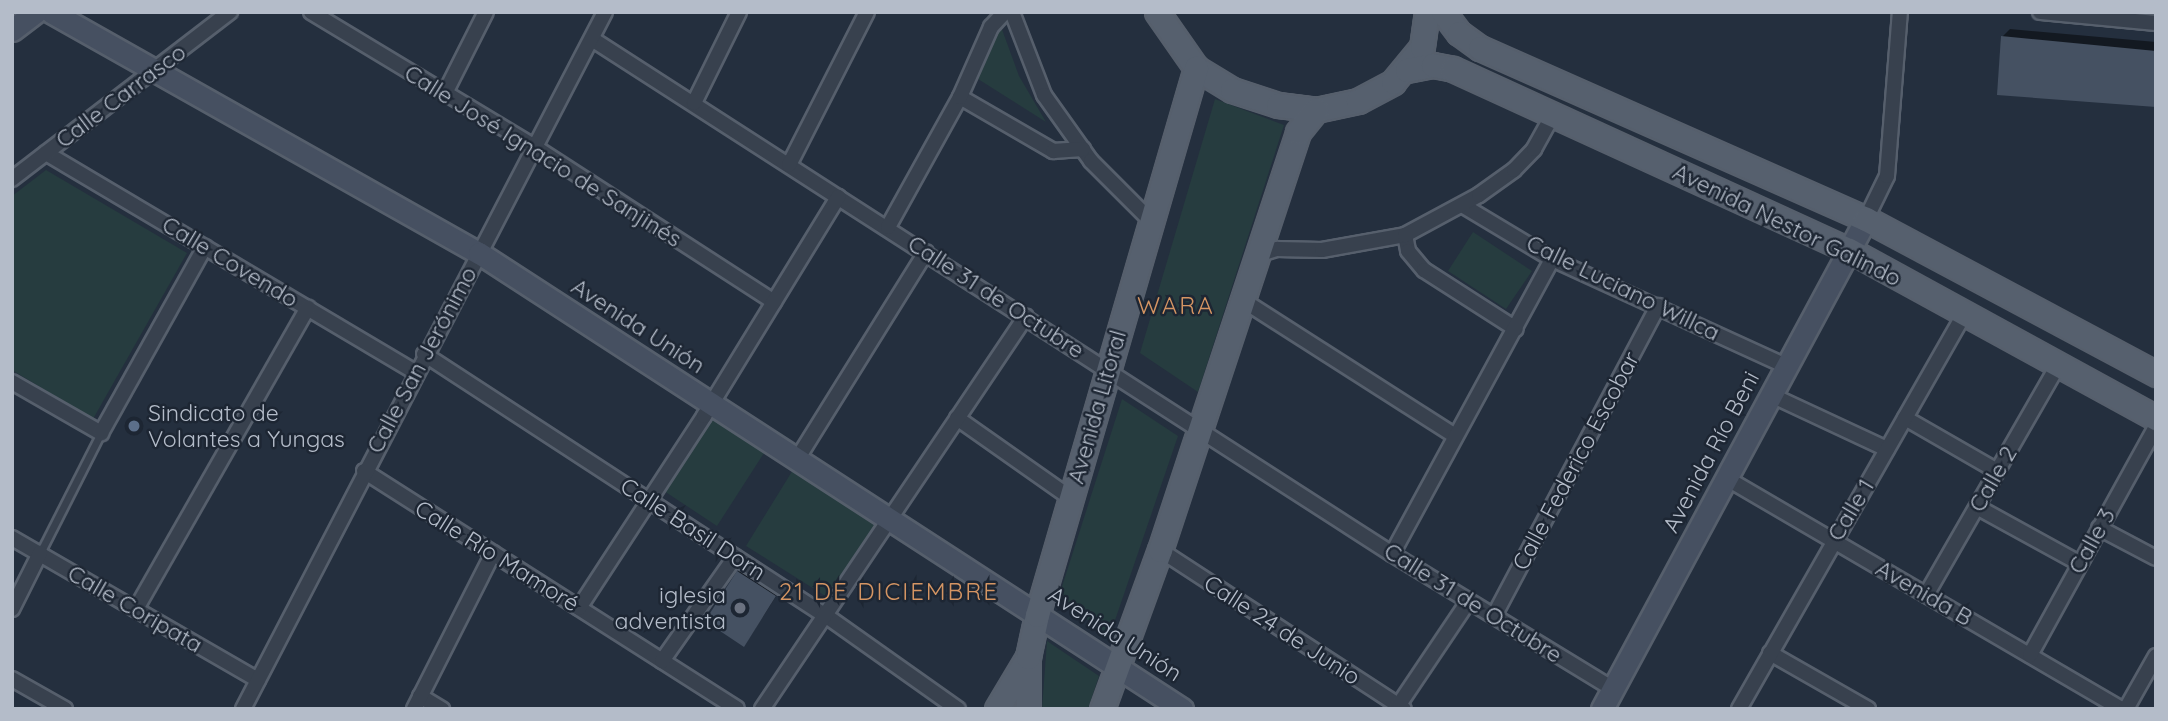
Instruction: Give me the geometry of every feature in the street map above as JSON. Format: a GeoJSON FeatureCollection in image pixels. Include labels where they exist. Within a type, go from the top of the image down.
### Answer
{"type":"FeatureCollection","features":[{"type":"Feature","properties":{"kind":"main road"},"geometry":{"type":"LineString","coordinates":[[1157,12],[1196,68],[1232,90],[1278,105],[1316,110],[1358,101],[1407,70],[1422,47],[1427,12]]}},
{"type":"Feature","properties":{"kind":"main road","name":"Avenida Nestor Galindo"},"geometry":{"type":"LineString","coordinates":[[1443,12],[1459,33],[1480,48],[1866,219],[2156,374]]}},
{"type":"Feature","properties":{"kind":"main road","name":"Avenida Nestor Galindo"},"geometry":{"type":"LineString","coordinates":[[1407,70],[1433,65],[1453,69],[1849,250],[2156,418]]}},
{"type":"Feature","properties":{"kind":"main road","name":"Avenida Litoral"},"geometry":{"type":"LineString","coordinates":[[1028,709],[1028,657],[1037,615],[1196,68]]}},
{"type":"Feature","properties":{"kind":"main road"},"geometry":{"type":"LineString","coordinates":[[1102,709],[1160,551],[1298,132],[1316,110]]}},
{"type":"Feature","properties":{"kind":"main road"},"geometry":{"type":"LineString","coordinates":[[997,709],[1028,657]]}},
{"type":"Feature","properties":{"kind":"street"},"geometry":{"type":"LineString","coordinates":[[12,30],[36,12]]}},
{"type":"Feature","properties":{"kind":"street","name":"Avenida Unión"},"geometry":{"type":"LineString","coordinates":[[51,12],[479,253],[1182,709]]}},
{"type":"Feature","properties":{"kind":"street","name":"Calle Carrasco"},"geometry":{"type":"LineString","coordinates":[[12,179],[230,12]]}},
{"type":"Feature","properties":{"kind":"street","name":"Calle José Ignacio de Sanjinés"},"geometry":{"type":"LineString","coordinates":[[311,12],[533,146],[774,302]]}},
{"type":"Feature","properties":{"kind":"street"},"geometry":{"type":"LineString","coordinates":[[445,93],[486,12]]}},
{"type":"Feature","properties":{"kind":"street","name":"Calle San Jerónimo"},"geometry":{"type":"LineString","coordinates":[[243,709],[424,354],[605,12]]}},
{"type":"Feature","properties":{"kind":"street"},"geometry":{"type":"LineString","coordinates":[[694,103],[739,12]]}},
{"type":"Feature","properties":{"kind":"street"},"geometry":{"type":"LineString","coordinates":[[789,165],[867,12]]}},
{"type":"Feature","properties":{"kind":"street"},"geometry":{"type":"LineString","coordinates":[[888,227],[960,97],[991,27],[1005,12]]}},
{"type":"Feature","properties":{"kind":"street"},"geometry":{"type":"LineString","coordinates":[[1012,12],[1044,95],[1083,149],[1151,221]]}},
{"type":"Feature","properties":{"kind":"street"},"geometry":{"type":"LineString","coordinates":[[1866,219],[1887,176],[1900,12]]}},
{"type":"Feature","properties":{"kind":"street"},"geometry":{"type":"LineString","coordinates":[[2040,12],[2156,23]]}},
{"type":"Feature","properties":{"kind":"street","name":"Calle 31 de Octubre"},"geometry":{"type":"LineString","coordinates":[[592,39],[1108,370],[1202,427],[1392,554],[1613,689]]}},
{"type":"Feature","properties":{"kind":"street"},"geometry":{"type":"LineString","coordinates":[[960,97],[1054,151],[1083,149]]}},
{"type":"Feature","properties":{"kind":"street"},"geometry":{"type":"LineString","coordinates":[[1257,254],[1277,249],[1322,250],[1405,235],[1462,205],[1514,170],[1534,149],[1553,115]]}},
{"type":"Feature","properties":{"kind":"street","name":"Calle Covendo"},"geometry":{"type":"LineString","coordinates":[[46,153],[415,372]]}},
{"type":"Feature","properties":{"kind":"street"},"geometry":{"type":"LineString","coordinates":[[579,608],[650,501],[838,197]]}},
{"type":"Feature","properties":{"kind":"street","name":"Calle Luciano Willca"},"geometry":{"type":"LineString","coordinates":[[1462,205],[1552,259],[1786,366]]}},
{"type":"Feature","properties":{"kind":"street","name":"Avenida Río Beni"},"geometry":{"type":"LineString","coordinates":[[1602,709],[1866,219]]}},
{"type":"Feature","properties":{"kind":"street"},"geometry":{"type":"LineString","coordinates":[[1405,235],[1408,251],[1424,270],[1517,329]]}},
{"type":"Feature","properties":{"kind":"street"},"geometry":{"type":"LineString","coordinates":[[12,382],[101,433],[205,247]]}},
{"type":"Feature","properties":{"kind":"street"},"geometry":{"type":"LineString","coordinates":[[796,461],[926,252]]}},
{"type":"Feature","properties":{"kind":"street"},"geometry":{"type":"LineString","coordinates":[[1392,554],[1455,436],[1517,329],[1552,259]]}},
{"type":"Feature","properties":{"kind":"street"},"geometry":{"type":"LineString","coordinates":[[1244,301],[1455,436]]}},
{"type":"Feature","properties":{"kind":"street","name":"Calle Federico Escobar"},"geometry":{"type":"LineString","coordinates":[[1494,616],[1658,306]]}},
{"type":"Feature","properties":{"kind":"street"},"geometry":{"type":"LineString","coordinates":[[136,609],[308,308]]}},
{"type":"Feature","properties":{"kind":"street","name":"Calle 1"},"geometry":{"type":"LineString","coordinates":[[1739,709],[1832,540],[1965,313]]}},
{"type":"Feature","properties":{"kind":"street"},"geometry":{"type":"LineString","coordinates":[[762,709],[1026,316]]}},
{"type":"Feature","properties":{"kind":"street","name":"Calle Basil Dorn"},"geometry":{"type":"LineString","coordinates":[[424,354],[825,615],[958,709]]}},
{"type":"Feature","properties":{"kind":"street","name":"Calle 2"},"geometry":{"type":"LineString","coordinates":[[1926,595],[2059,363]]}},
{"type":"Feature","properties":{"kind":"street"},"geometry":{"type":"LineString","coordinates":[[1771,395],[1887,449]]}},
{"type":"Feature","properties":{"kind":"street"},"geometry":{"type":"LineString","coordinates":[[957,418],[1071,498]]}},
{"type":"Feature","properties":{"kind":"street"},"geometry":{"type":"LineString","coordinates":[[1905,418],[1997,471]]}},
{"type":"Feature","properties":{"kind":"street","name":"Calle 3"},"geometry":{"type":"LineString","coordinates":[[2029,655],[2156,427]]}},
{"type":"Feature","properties":{"kind":"street","name":"Calle Río Mamoré"},"geometry":{"type":"LineString","coordinates":[[364,471],[737,709]]}},
{"type":"Feature","properties":{"kind":"street","name":"Avenida B"},"geometry":{"type":"LineString","coordinates":[[1726,478],[2124,709]]}},
{"type":"Feature","properties":{"kind":"street"},"geometry":{"type":"LineString","coordinates":[[1977,507],[2079,564]]}},
{"type":"Feature","properties":{"kind":"street"},"geometry":{"type":"LineString","coordinates":[[2099,528],[2156,558]]}},
{"type":"Feature","properties":{"kind":"street","name":"Calle Coripata"},"geometry":{"type":"LineString","coordinates":[[12,538],[258,680]]}},
{"type":"Feature","properties":{"kind":"street","name":"Calle 24 de Junio"},"geometry":{"type":"LineString","coordinates":[[1160,551],[1400,708]]}},
{"type":"Feature","properties":{"kind":"street"},"geometry":{"type":"LineString","coordinates":[[442,709],[417,702],[493,553]]}},
{"type":"Feature","properties":{"kind":"street"},"geometry":{"type":"LineString","coordinates":[[12,609],[40,554]]}},
{"type":"Feature","properties":{"kind":"street"},"geometry":{"type":"LineString","coordinates":[[662,661],[735,557]]}},
{"type":"Feature","properties":{"kind":"street"},"geometry":{"type":"LineString","coordinates":[[1400,708],[1468,602]]}},
{"type":"Feature","properties":{"kind":"street"},"geometry":{"type":"LineString","coordinates":[[1770,653],[1868,709]]}},
{"type":"Feature","properties":{"kind":"street"},"geometry":{"type":"LineString","coordinates":[[2124,709],[2156,656]]}},
{"type":"Feature","properties":{"kind":"street"},"geometry":{"type":"LineString","coordinates":[[12,679],[65,709]]}},
{"type":"Feature","properties":{"kind":"lane"},"geometry":{"type":"LineString","coordinates":[[40,554],[101,433]]}},
{"type":"Feature","properties":{"kind":"green space"},"geometry":{"type":"Polygon","coordinates":[[[1000,24],[1019,76],[1046,122],[978,79],[1000,24]]]}},
{"type":"Feature","properties":{"kind":"green space"},"geometry":{"type":"Polygon","coordinates":[[[1215,99],[1284,125],[1198,392],[1140,353],[1215,99]]]}},
{"type":"Feature","properties":{"kind":"green space"},"geometry":{"type":"Polygon","coordinates":[[[46,170],[187,253],[93,419],[12,370],[12,196],[46,170]]]}},
{"type":"Feature","properties":{"kind":"green space"},"geometry":{"type":"Polygon","coordinates":[[[1473,232],[1532,271],[1506,309],[1448,271],[1473,232]]]}},
{"type":"Feature","properties":{"kind":"green space"},"geometry":{"type":"Polygon","coordinates":[[[1122,399],[1178,436],[1110,635],[1058,599],[1122,399]]]}},
{"type":"Feature","properties":{"kind":"green space"},"geometry":{"type":"Polygon","coordinates":[[[713,415],[766,450],[717,526],[664,491],[713,415]]]}},
{"type":"Feature","properties":{"kind":"green space"},"geometry":{"type":"Polygon","coordinates":[[[796,465],[881,518],[830,599],[746,546],[796,465]]]}},
{"type":"Feature","properties":{"kind":"green space"},"geometry":{"type":"Polygon","coordinates":[[[1047,641],[1099,676],[1088,709],[1042,709],[1047,641]]]}},
{"type":"Feature","properties":{"kind":"building"},"geometry":{"type":"Polygon","coordinates":[[[2001,36],[2156,51],[2156,107],[1997,95],[2001,36]]]}},
{"type":"Feature","properties":{"kind":"building","name":"iglesia adventista"},"geometry":{"type":"Polygon","coordinates":[[[737,571],[776,596],[744,647],[705,621],[737,571]]]}},
{"type":"Feature","properties":{"kind":"place","name":"Sindicato de Volantes a Yungas"},"geometry":{"type":"Point","coordinates":[134,426]}},
{"type":"Feature","properties":{"kind":"place","name":"iglesia adventista"},"geometry":{"type":"Point","coordinates":[740,608]}},
{"type":"Feature","properties":{"kind":"district","name":"WARA"},"geometry":{"type":"Point","coordinates":[1176,306]}},
{"type":"Feature","properties":{"kind":"district","name":"21 DE DICIEMBRE"},"geometry":{"type":"Point","coordinates":[889,592]}}]}
